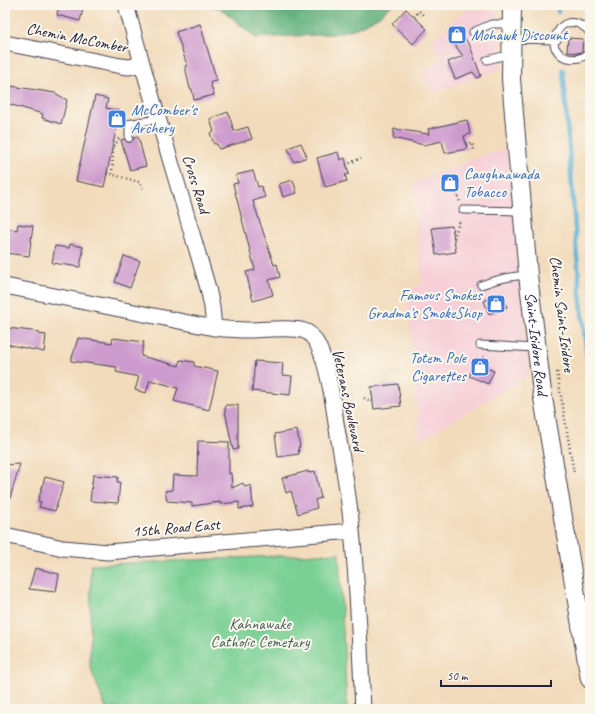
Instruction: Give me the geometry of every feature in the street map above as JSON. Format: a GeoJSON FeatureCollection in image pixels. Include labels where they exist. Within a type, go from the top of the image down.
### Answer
{"type":"FeatureCollection","features":[{"type":"Feature","properties":{"kind":"street","name":"Cross Road"},"geometry":{"type":"LineString","coordinates":[[126,5],[208,288],[214,328]]}},
{"type":"Feature","properties":{"kind":"street","name":"Saint-Isidore Road"},"geometry":{"type":"LineString","coordinates":[[512,5],[511,79],[528,275],[554,466],[590,679]]}},
{"type":"Feature","properties":{"kind":"street","name":"Chemin McComber"},"geometry":{"type":"LineString","coordinates":[[5,43],[121,66],[129,67],[142,64]]}},
{"type":"Feature","properties":{"kind":"street","name":"Veterans Boulevard"},"geometry":{"type":"LineString","coordinates":[[5,286],[214,328],[246,330],[299,330],[308,333],[316,342],[324,361],[333,402],[352,531],[363,709]]}},
{"type":"Feature","properties":{"kind":"street","name":"15th Road East"},"geometry":{"type":"LineString","coordinates":[[5,535],[63,548],[108,552],[352,531]]}},
{"type":"Feature","properties":{"kind":"lane"},"geometry":{"type":"LineString","coordinates":[[590,34],[586,29],[578,24],[572,22],[566,23],[561,28],[555,40],[556,50],[568,58],[581,58],[590,52]]}},
{"type":"Feature","properties":{"kind":"lane"},"geometry":{"type":"LineString","coordinates":[[474,32],[491,24],[511,39],[555,40]]}},
{"type":"Feature","properties":{"kind":"lane"},"geometry":{"type":"LineString","coordinates":[[487,60],[511,39]]}},
{"type":"Feature","properties":{"kind":"lane"},"geometry":{"type":"LineString","coordinates":[[129,138],[128,124],[158,119]]}},
{"type":"Feature","properties":{"kind":"lane"},"geometry":{"type":"LineString","coordinates":[[463,210],[523,211]]}},
{"type":"Feature","properties":{"kind":"lane"},"geometry":{"type":"LineString","coordinates":[[481,285],[496,279],[528,275]]}},
{"type":"Feature","properties":{"kind":"lane"},"geometry":{"type":"LineString","coordinates":[[480,345],[537,348]]}},
{"type":"Feature","properties":{"kind":"path"},"geometry":{"type":"LineString","coordinates":[[414,17],[419,11],[423,15]]}},
{"type":"Feature","properties":{"kind":"path"},"geometry":{"type":"LineString","coordinates":[[112,174],[113,149],[117,141],[126,131],[128,124]]}},
{"type":"Feature","properties":{"kind":"path"},"geometry":{"type":"LineString","coordinates":[[466,145],[472,143],[474,150]]}},
{"type":"Feature","properties":{"kind":"path"},"geometry":{"type":"LineString","coordinates":[[346,165],[361,158]]}},
{"type":"Feature","properties":{"kind":"path"},"geometry":{"type":"LineString","coordinates":[[107,173],[139,182],[143,188]]}},
{"type":"Feature","properties":{"kind":"path","name":"Chemin Saint-Isidore"},"geometry":{"type":"LineString","coordinates":[[556,366],[574,475]]}},
{"type":"Feature","properties":{"kind":"path"},"geometry":{"type":"LineString","coordinates":[[364,398],[370,402],[373,401]]}},
{"type":"Feature","properties":{"kind":"shaded area"},"geometry":{"type":"Polygon","coordinates":[[[466,9],[499,11],[502,69],[433,93],[422,72],[443,58],[431,41],[466,9]]]}},
{"type":"Feature","properties":{"kind":"shaded area"},"geometry":{"type":"Polygon","coordinates":[[[507,149],[529,375],[420,440],[407,291],[422,285],[413,183],[487,154],[507,149]]]}},
{"type":"Feature","properties":{"kind":"green space"},"geometry":{"type":"Polygon","coordinates":[[[200,5],[392,5],[378,17],[357,28],[333,34],[256,38],[220,8],[200,5]]]}},
{"type":"Feature","properties":{"kind":"green space","name":"Kahnawake Catholic Cemetary"},"geometry":{"type":"Polygon","coordinates":[[[339,553],[347,709],[106,709],[90,666],[91,565],[339,553]]]}},
{"type":"Feature","properties":{"kind":"building"},"geometry":{"type":"Polygon","coordinates":[[[59,5],[84,5],[80,21],[57,15],[59,5]]]}},
{"type":"Feature","properties":{"kind":"building"},"geometry":{"type":"Polygon","coordinates":[[[406,9],[427,29],[413,44],[392,24],[406,9]]]}},
{"type":"Feature","properties":{"kind":"building"},"geometry":{"type":"Polygon","coordinates":[[[200,24],[217,81],[210,82],[214,95],[194,100],[185,66],[187,65],[176,32],[200,24]]]}},
{"type":"Feature","properties":{"kind":"building"},"geometry":{"type":"Polygon","coordinates":[[[458,28],[470,46],[481,76],[477,78],[473,72],[455,79],[448,62],[463,56],[448,35],[458,28]]]}},
{"type":"Feature","properties":{"kind":"building"},"geometry":{"type":"Polygon","coordinates":[[[568,38],[583,39],[582,52],[567,52],[568,38]]]}},
{"type":"Feature","properties":{"kind":"building"},"geometry":{"type":"Polygon","coordinates":[[[5,85],[55,93],[67,100],[61,124],[42,118],[43,114],[5,103],[5,85]]]}},
{"type":"Feature","properties":{"kind":"building"},"geometry":{"type":"Polygon","coordinates":[[[95,96],[108,99],[106,108],[120,111],[104,187],[76,181],[95,96]]]}},
{"type":"Feature","properties":{"kind":"building"},"geometry":{"type":"Polygon","coordinates":[[[228,112],[234,131],[248,127],[252,139],[219,149],[217,144],[214,144],[210,133],[214,132],[210,119],[228,112]]]}},
{"type":"Feature","properties":{"kind":"building"},"geometry":{"type":"Polygon","coordinates":[[[467,120],[470,134],[464,136],[467,149],[445,153],[442,141],[424,145],[393,138],[394,129],[429,134],[428,129],[467,120]]]}},
{"type":"Feature","properties":{"kind":"building"},"geometry":{"type":"Polygon","coordinates":[[[138,136],[146,166],[130,170],[121,140],[124,139],[127,142],[131,142],[134,137],[138,136]]]}},
{"type":"Feature","properties":{"kind":"building"},"geometry":{"type":"Polygon","coordinates":[[[301,143],[307,157],[294,162],[288,148],[301,143]]]}},
{"type":"Feature","properties":{"kind":"building"},"geometry":{"type":"Polygon","coordinates":[[[338,152],[340,160],[345,158],[349,174],[345,175],[347,181],[325,187],[317,158],[338,152]]]}},
{"type":"Feature","properties":{"kind":"building"},"geometry":{"type":"Polygon","coordinates":[[[253,171],[258,187],[261,186],[265,197],[253,201],[274,265],[277,264],[280,277],[269,280],[273,295],[253,301],[246,272],[255,270],[233,184],[238,183],[236,175],[253,171]]]}},
{"type":"Feature","properties":{"kind":"building"},"geometry":{"type":"Polygon","coordinates":[[[293,180],[297,193],[283,197],[279,184],[293,180]]]}},
{"type":"Feature","properties":{"kind":"building"},"geometry":{"type":"Polygon","coordinates":[[[18,224],[33,226],[29,256],[5,253],[5,228],[17,230],[18,224]]]}},
{"type":"Feature","properties":{"kind":"building"},"geometry":{"type":"Polygon","coordinates":[[[452,226],[456,252],[436,255],[432,228],[452,226]]]}},
{"type":"Feature","properties":{"kind":"building"},"geometry":{"type":"Polygon","coordinates":[[[70,244],[83,247],[80,267],[52,263],[55,246],[69,248],[70,244]]]}},
{"type":"Feature","properties":{"kind":"building"},"geometry":{"type":"Polygon","coordinates":[[[124,256],[140,261],[130,288],[115,282],[124,256]]]}},
{"type":"Feature","properties":{"kind":"building"},"geometry":{"type":"Polygon","coordinates":[[[501,294],[507,307],[489,314],[484,301],[501,294]]]}},
{"type":"Feature","properties":{"kind":"building"},"geometry":{"type":"Polygon","coordinates":[[[8,328],[39,332],[39,334],[46,335],[44,352],[6,344],[8,328]]]}},
{"type":"Feature","properties":{"kind":"building"},"geometry":{"type":"Polygon","coordinates":[[[78,338],[112,343],[113,338],[144,342],[141,356],[179,366],[180,360],[194,362],[194,366],[218,371],[209,410],[174,401],[178,388],[150,380],[146,393],[135,390],[139,377],[116,372],[117,367],[71,361],[78,338]]]}},
{"type":"Feature","properties":{"kind":"building"},"geometry":{"type":"Polygon","coordinates":[[[476,359],[488,364],[486,368],[494,371],[488,384],[469,376],[476,359]]]}},
{"type":"Feature","properties":{"kind":"building"},"geometry":{"type":"Polygon","coordinates":[[[255,361],[283,363],[282,375],[292,376],[290,395],[252,391],[255,361]]]}},
{"type":"Feature","properties":{"kind":"building"},"geometry":{"type":"Polygon","coordinates":[[[398,384],[401,406],[374,409],[371,387],[398,384]]]}},
{"type":"Feature","properties":{"kind":"building"},"geometry":{"type":"Polygon","coordinates":[[[226,405],[238,405],[238,449],[233,450],[225,411],[226,405]]]}},
{"type":"Feature","properties":{"kind":"building"},"geometry":{"type":"Polygon","coordinates":[[[297,430],[300,447],[298,447],[299,454],[278,457],[275,434],[297,430]]]}},
{"type":"Feature","properties":{"kind":"building"},"geometry":{"type":"Polygon","coordinates":[[[198,441],[229,442],[229,474],[231,473],[232,488],[243,483],[245,487],[251,485],[253,507],[239,509],[239,502],[220,504],[220,502],[192,506],[192,503],[167,501],[165,491],[172,490],[173,475],[197,476],[198,441]]]}},
{"type":"Feature","properties":{"kind":"building"},"geometry":{"type":"Polygon","coordinates":[[[20,464],[8,505],[5,504],[5,465],[20,464]]]}},
{"type":"Feature","properties":{"kind":"building"},"geometry":{"type":"Polygon","coordinates":[[[308,471],[308,473],[315,471],[321,498],[315,500],[317,508],[298,514],[291,491],[286,493],[282,478],[308,471]]]}},
{"type":"Feature","properties":{"kind":"building"},"geometry":{"type":"Polygon","coordinates":[[[93,475],[118,477],[117,482],[120,482],[118,503],[90,501],[93,475]]]}},
{"type":"Feature","properties":{"kind":"building"},"geometry":{"type":"Polygon","coordinates":[[[45,477],[64,482],[55,511],[39,507],[41,502],[38,501],[45,477]]]}},
{"type":"Feature","properties":{"kind":"building"},"geometry":{"type":"Polygon","coordinates":[[[35,568],[59,574],[56,592],[29,589],[35,568]]]}},
{"type":"Feature","properties":{"kind":"waterway"},"geometry":{"type":"LineString","coordinates":[[557,5],[558,12]]}},
{"type":"Feature","properties":{"kind":"waterway"},"geometry":{"type":"LineString","coordinates":[[563,70],[580,294],[590,382]]}},
{"type":"Feature","properties":{"kind":"place","name":"Mohawk Discount"},"geometry":{"type":"Point","coordinates":[457,35]}},
{"type":"Feature","properties":{"kind":"place","name":"McComber's Archery"},"geometry":{"type":"Point","coordinates":[117,119]}},
{"type":"Feature","properties":{"kind":"place","name":"Caughnawada Tobacco"},"geometry":{"type":"Point","coordinates":[450,183]}},
{"type":"Feature","properties":{"kind":"place","name":"Famous Smokes Gradma's SmokeShop"},"geometry":{"type":"Point","coordinates":[496,304]}},
{"type":"Feature","properties":{"kind":"place","name":"Totem Pole Cigarettes"},"geometry":{"type":"Point","coordinates":[480,367]}}]}
